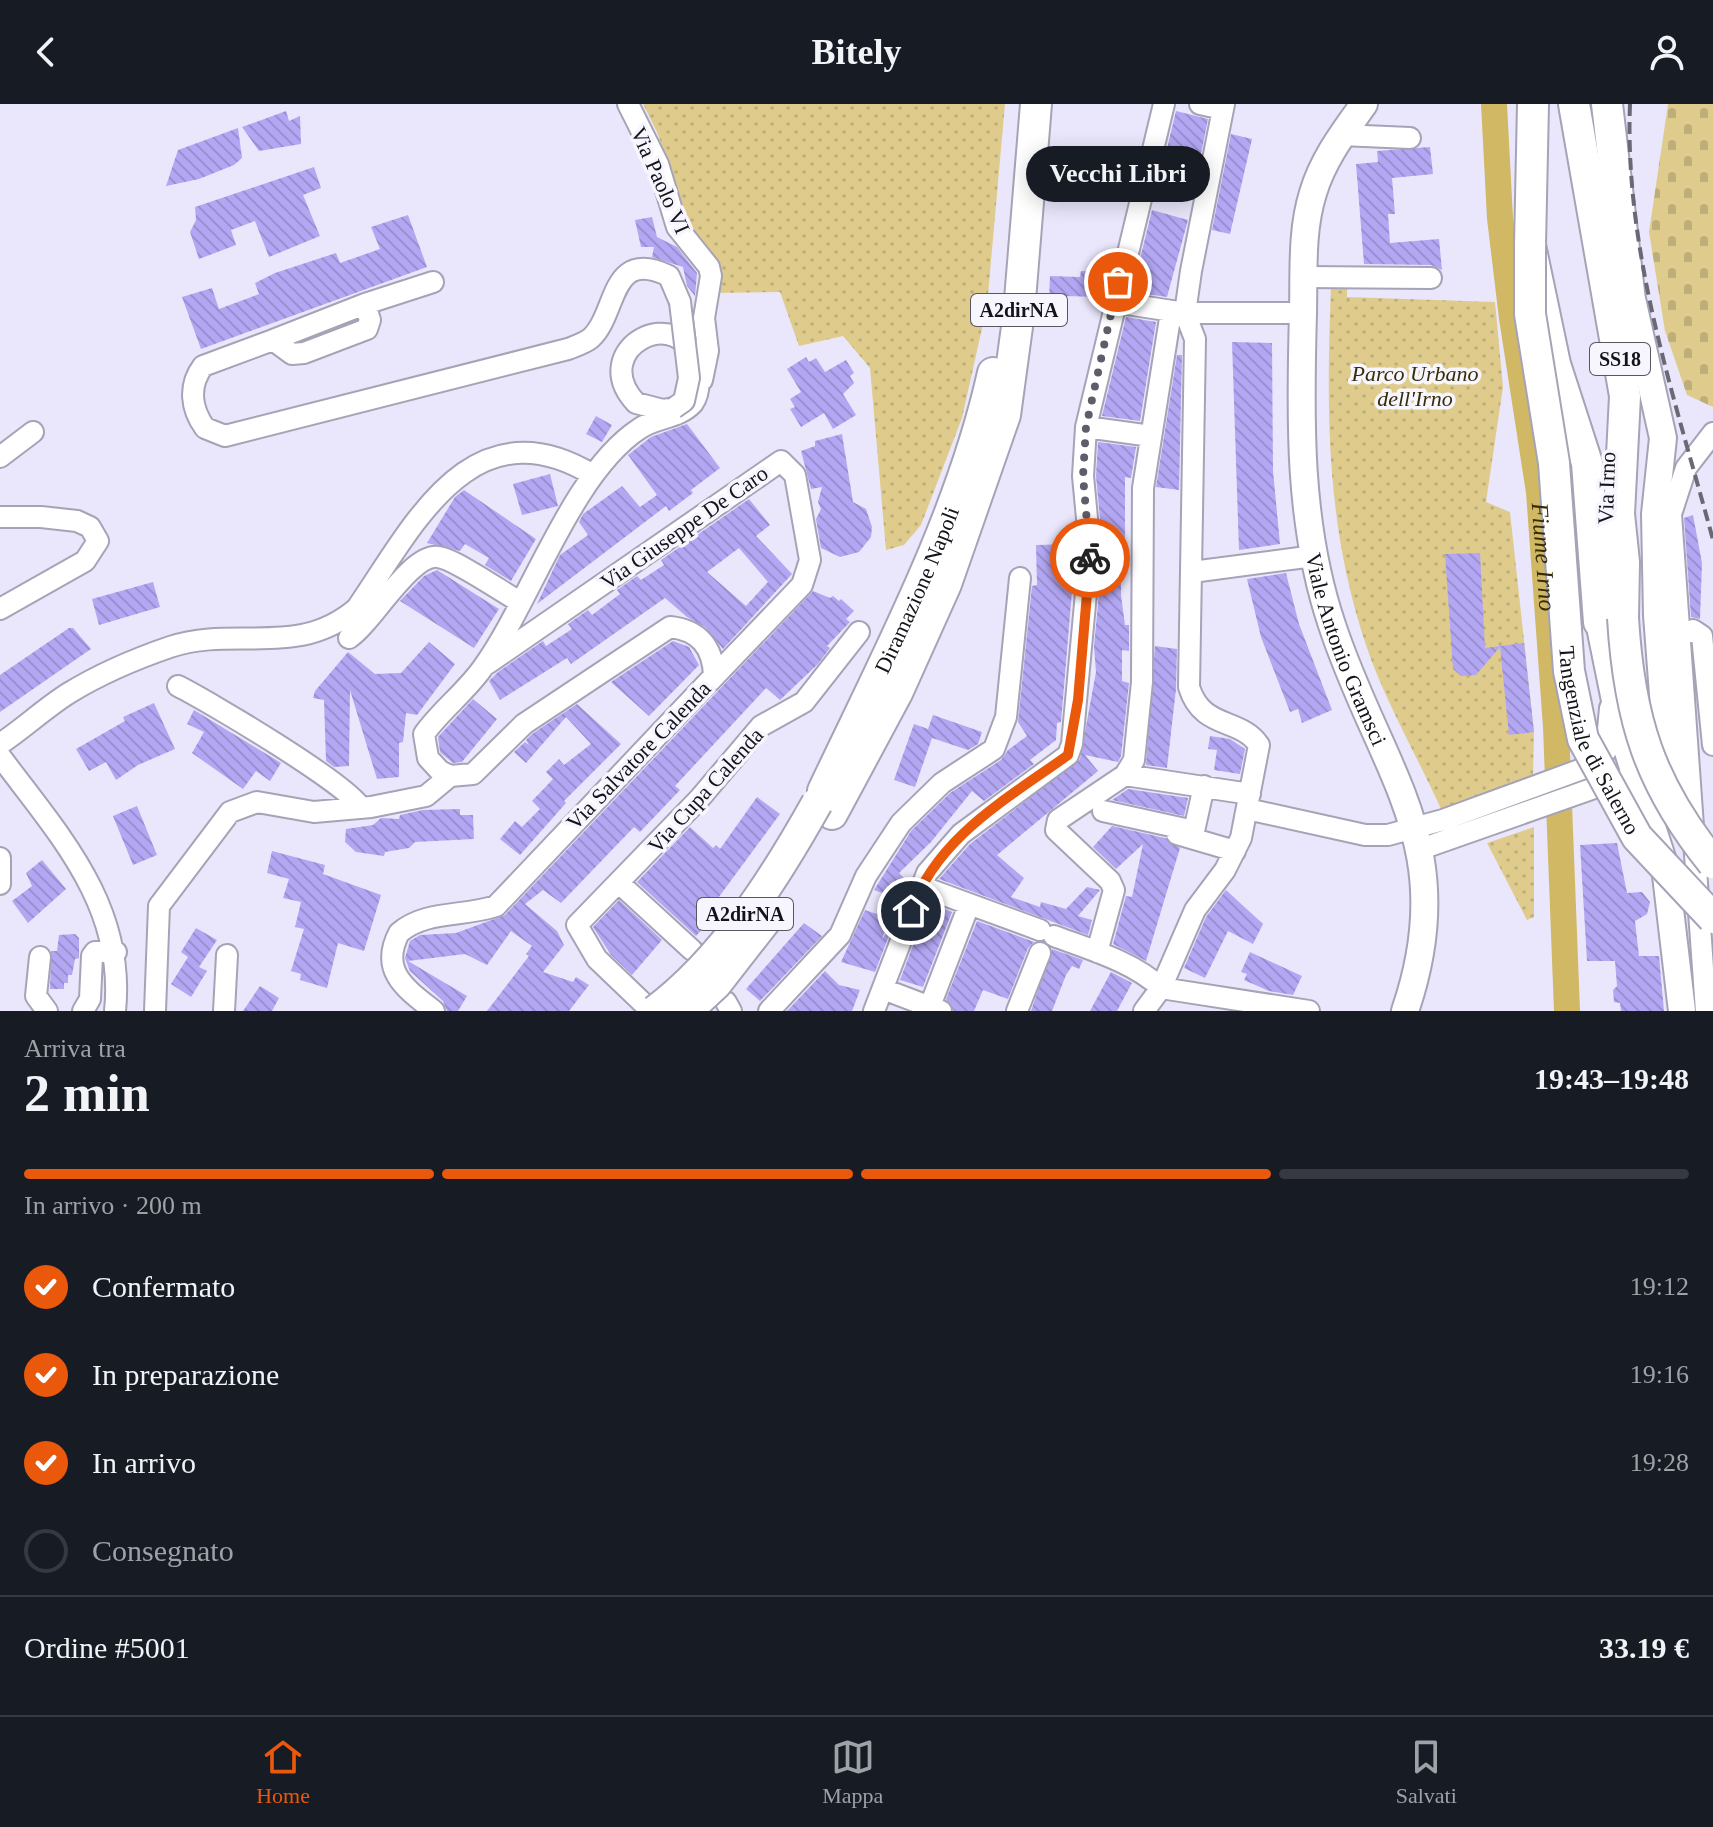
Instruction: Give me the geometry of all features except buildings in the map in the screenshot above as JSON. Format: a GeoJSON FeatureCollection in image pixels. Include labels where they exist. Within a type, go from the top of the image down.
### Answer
{"type":"FeatureCollection","features":[{"type":"Feature","properties":{"kind":"highway","name":"Diramazione Napoli"},"geometry":{"type":"LineString","coordinates":[[649,1008],[689,981],[751,907],[824,808],[897,693],[946,584],[995,364],[1019,104]]}},
{"type":"Feature","properties":{"kind":"highway","name":"Diramazione Napoli"},"geometry":{"type":"LineString","coordinates":[[961,507],[1005,415],[1019,312],[1036,104]]}},
{"type":"Feature","properties":{"kind":"highway","name":"SS18"},"geometry":{"type":"LineString","coordinates":[[1574,104],[1625,396],[1619,514],[1624,562],[1611,620]]}},
{"type":"Feature","properties":{"kind":"highway"},"geometry":{"type":"LineString","coordinates":[[1607,104],[1614,192],[1629,286],[1643,414],[1642,452],[1611,620]]}},
{"type":"Feature","properties":{"kind":"highway"},"geometry":{"type":"LineString","coordinates":[[1530,117],[1530,245],[1555,364],[1587,463],[1611,620]]}},
{"type":"Feature","properties":{"kind":"highway","name":"Tangenziale di Salerno"},"geometry":{"type":"LineString","coordinates":[[1530,245],[1530,314],[1554,463],[1569,671],[1583,739],[1637,837],[1713,918]]}},
{"type":"Feature","properties":{"kind":"highway","name":"Tangenziale di Salerno"},"geometry":{"type":"LineString","coordinates":[[1611,620],[1643,741],[1676,812],[1713,863]]}},
{"type":"Feature","properties":{"kind":"highway","name":"Diramazione Napoli"},"geometry":{"type":"LineString","coordinates":[[687,1011],[716,984],[764,923],[815,848],[824,808]]}},
{"type":"Feature","properties":{"kind":"main road","name":"Viale Antonio Gramsci"},"geometry":{"type":"LineString","coordinates":[[1364,104],[1341,135],[1313,191],[1305,234],[1302,449],[1314,556],[1325,605],[1348,669],[1419,839],[1426,919],[1423,952],[1405,1011]]}},
{"type":"Feature","properties":{"kind":"main road","name":"Via Irno"},"geometry":{"type":"LineString","coordinates":[[1568,104],[1607,324],[1611,374],[1605,555],[1611,620],[1609,671],[1621,730],[1613,782],[1645,799],[1665,867],[1682,1011]]}},
{"type":"Feature","properties":{"kind":"main road","name":"Via Irno"},"geometry":{"type":"LineString","coordinates":[[1595,104],[1616,239],[1663,438],[1655,514],[1661,666],[1673,820],[1665,867]]}},
{"type":"Feature","properties":{"kind":"main road"},"geometry":{"type":"LineString","coordinates":[[1609,671],[1622,686],[1636,687],[1654,678],[1661,666]]}},
{"type":"Feature","properties":{"kind":"street","name":"Via Paolo VI"},"geometry":{"type":"LineString","coordinates":[[628,104],[658,164],[677,227],[709,267],[711,276],[704,318],[708,351],[698,391]]}},
{"type":"Feature","properties":{"kind":"street"},"geometry":{"type":"LineString","coordinates":[[874,1011],[920,886],[946,849],[990,811],[1068,755],[1072,744],[1090,550],[1083,476],[1086,427],[1164,104]]}},
{"type":"Feature","properties":{"kind":"street"},"geometry":{"type":"LineString","coordinates":[[1097,952],[1114,890],[1110,881],[1056,830],[1058,820],[1125,775],[1134,760],[1142,682],[1143,488],[1151,436],[1224,107],[1200,104]]}},
{"type":"Feature","properties":{"kind":"street"},"geometry":{"type":"LineString","coordinates":[[1341,135],[1410,138]]}},
{"type":"Feature","properties":{"kind":"street"},"geometry":{"type":"LineString","coordinates":[[433,282],[365,304],[370,324],[360,332],[304,353],[292,354],[273,340],[203,366],[197,374],[192,402],[205,428],[225,436],[578,345],[598,329],[622,279],[642,269],[669,276],[680,302],[689,378],[684,401],[663,410],[636,403],[623,384],[623,360],[638,339],[648,335],[671,335],[682,340],[693,356],[698,391],[693,402],[682,411],[633,433],[593,475],[484,667],[424,734],[428,758],[450,776]]}},
{"type":"Feature","properties":{"kind":"street"},"geometry":{"type":"LineString","coordinates":[[1304,277],[1431,278]]}},
{"type":"Feature","properties":{"kind":"street"},"geometry":{"type":"LineString","coordinates":[[1114,302],[1178,312],[1303,313]]}},
{"type":"Feature","properties":{"kind":"street"},"geometry":{"type":"LineString","coordinates":[[1144,1011],[1161,988],[1195,910],[1235,851],[1249,801],[1259,745],[1252,734],[1211,719],[1192,696],[1189,687],[1195,339],[1178,312]]}},
{"type":"Feature","properties":{"kind":"street"},"geometry":{"type":"LineString","coordinates":[[1086,427],[1151,436]]}},
{"type":"Feature","properties":{"kind":"street"},"geometry":{"type":"LineString","coordinates":[[0,457],[33,432]]}},
{"type":"Feature","properties":{"kind":"street"},"geometry":{"type":"LineString","coordinates":[[1706,1011],[1671,514],[1686,468],[1713,433]]}},
{"type":"Feature","properties":{"kind":"street"},"geometry":{"type":"LineString","coordinates":[[0,744],[67,694],[108,672],[169,648],[199,640],[309,636],[342,621],[357,608],[428,503],[448,483],[480,463],[510,454],[537,454],[577,465],[593,475]]}},
{"type":"Feature","properties":{"kind":"street","name":"Via Giuseppe De Caro"},"geometry":{"type":"LineString","coordinates":[[484,667],[781,461],[795,475],[810,560],[809,570],[802,585],[707,684]]}},
{"type":"Feature","properties":{"kind":"street"},"geometry":{"type":"LineString","coordinates":[[0,517],[77,521],[90,527],[98,541],[85,561],[0,609]]}},
{"type":"Feature","properties":{"kind":"street"},"geometry":{"type":"LineString","coordinates":[[1192,572],[1314,556]]}},
{"type":"Feature","properties":{"kind":"street"},"geometry":{"type":"LineString","coordinates":[[349,638],[415,565],[430,557],[445,559],[520,602]]}},
{"type":"Feature","properties":{"kind":"street"},"geometry":{"type":"LineString","coordinates":[[769,1011],[840,935],[866,876],[901,823],[942,783],[994,749],[1006,717],[1020,578]]}},
{"type":"Feature","properties":{"kind":"street","name":"Via Salvatore Calenda"},"geometry":{"type":"LineString","coordinates":[[155,1011],[156,913],[230,812],[257,802],[314,812],[361,808],[426,796],[450,776],[473,774],[524,724],[670,627],[688,630],[703,641],[714,667],[714,676],[496,906],[479,912],[428,917],[399,933],[392,958],[396,979],[434,1011]]}},
{"type":"Feature","properties":{"kind":"street"},"geometry":{"type":"LineString","coordinates":[[1680,635],[1693,630],[1702,636],[1713,745]]}},
{"type":"Feature","properties":{"kind":"street","name":"Via Cupa Calenda"},"geometry":{"type":"LineString","coordinates":[[649,1008],[597,959],[577,925],[700,798],[761,726],[804,702],[859,632]]}},
{"type":"Feature","properties":{"kind":"street"},"geometry":{"type":"LineString","coordinates":[[1445,830],[1599,761],[1607,747],[1609,671]]}},
{"type":"Feature","properties":{"kind":"street"},"geometry":{"type":"LineString","coordinates":[[178,686],[356,797],[361,808]]}},
{"type":"Feature","properties":{"kind":"street"},"geometry":{"type":"LineString","coordinates":[[1125,775],[1204,786],[1365,835],[1419,839],[1613,782],[1655,764],[1667,739]]}},
{"type":"Feature","properties":{"kind":"street"},"geometry":{"type":"LineString","coordinates":[[0,756],[85,875],[109,925],[116,952],[115,1011]]}},
{"type":"Feature","properties":{"kind":"street"},"geometry":{"type":"LineString","coordinates":[[1204,786],[1194,831],[1108,816],[1235,851]]}},
{"type":"Feature","properties":{"kind":"street"},"geometry":{"type":"LineString","coordinates":[[0,858],[0,884]]}},
{"type":"Feature","properties":{"kind":"street"},"geometry":{"type":"LineString","coordinates":[[619,883],[692,950]]}},
{"type":"Feature","properties":{"kind":"street"},"geometry":{"type":"LineString","coordinates":[[920,886],[1097,952],[1152,979],[1161,988],[1231,1006],[1309,1011]]}},
{"type":"Feature","properties":{"kind":"street"},"geometry":{"type":"LineString","coordinates":[[883,989],[933,1010],[969,905]]}},
{"type":"Feature","properties":{"kind":"street"},"geometry":{"type":"LineString","coordinates":[[83,1011],[90,999],[92,956],[95,952],[116,952]]}},
{"type":"Feature","properties":{"kind":"street"},"geometry":{"type":"LineString","coordinates":[[1017,1011],[1040,953]]}},
{"type":"Feature","properties":{"kind":"street"},"geometry":{"type":"LineString","coordinates":[[224,1011],[227,955]]}},
{"type":"Feature","properties":{"kind":"street"},"geometry":{"type":"LineString","coordinates":[[40,957],[36,996],[47,1011]]}},
{"type":"Feature","properties":{"kind":"green space"},"geometry":{"type":"Polygon","coordinates":[[[643,104],[1005,104],[987,306],[962,418],[921,525],[904,545],[886,550],[870,368],[843,336],[799,346],[780,292],[714,293],[657,132],[643,104]]]}},
{"type":"Feature","properties":{"kind":"green space"},"geometry":{"type":"Polygon","coordinates":[[[1668,104],[1713,104],[1713,407],[1687,395],[1665,331],[1649,232],[1668,104]]]}},
{"type":"Feature","properties":{"kind":"green space","name":"Parco Urbano dell'Irno"},"geometry":{"type":"Polygon","coordinates":[[[1331,287],[1347,287],[1347,297],[1495,302],[1503,387],[1486,502],[1510,512],[1534,732],[1533,775],[1441,809],[1375,669],[1353,603],[1343,559],[1329,425],[1331,287]]]}},
{"type":"Feature","properties":{"kind":"green space"},"geometry":{"type":"Polygon","coordinates":[[[1534,827],[1534,917],[1527,920],[1487,843],[1534,827]]]}},
{"type":"Feature","properties":{"kind":"waterway","name":"Fiume Irno"},"geometry":{"type":"LineString","coordinates":[[1494,104],[1500,218],[1539,492],[1556,727],[1567,1011]]}},
{"type":"Feature","properties":{"kind":"railway"},"geometry":{"type":"LineString","coordinates":[[1630,104],[1630,160],[1644,270],[1668,379],[1713,540]]}},
{"type":"Feature","properties":{"kind":"way so far"},"geometry":{"type":"LineString","coordinates":[[1090,558],[1083,476],[1086,427],[1118,282]]}},
{"type":"Feature","properties":{"kind":"place","name":"Vecchi Libri"},"geometry":{"type":"Point","coordinates":[1118,282]}},
{"type":"Feature","properties":{"kind":"route"},"geometry":{"type":"LineString","coordinates":[[911,911],[927,873],[961,834],[1068,755],[1078,700],[1090,558]]}}]}
